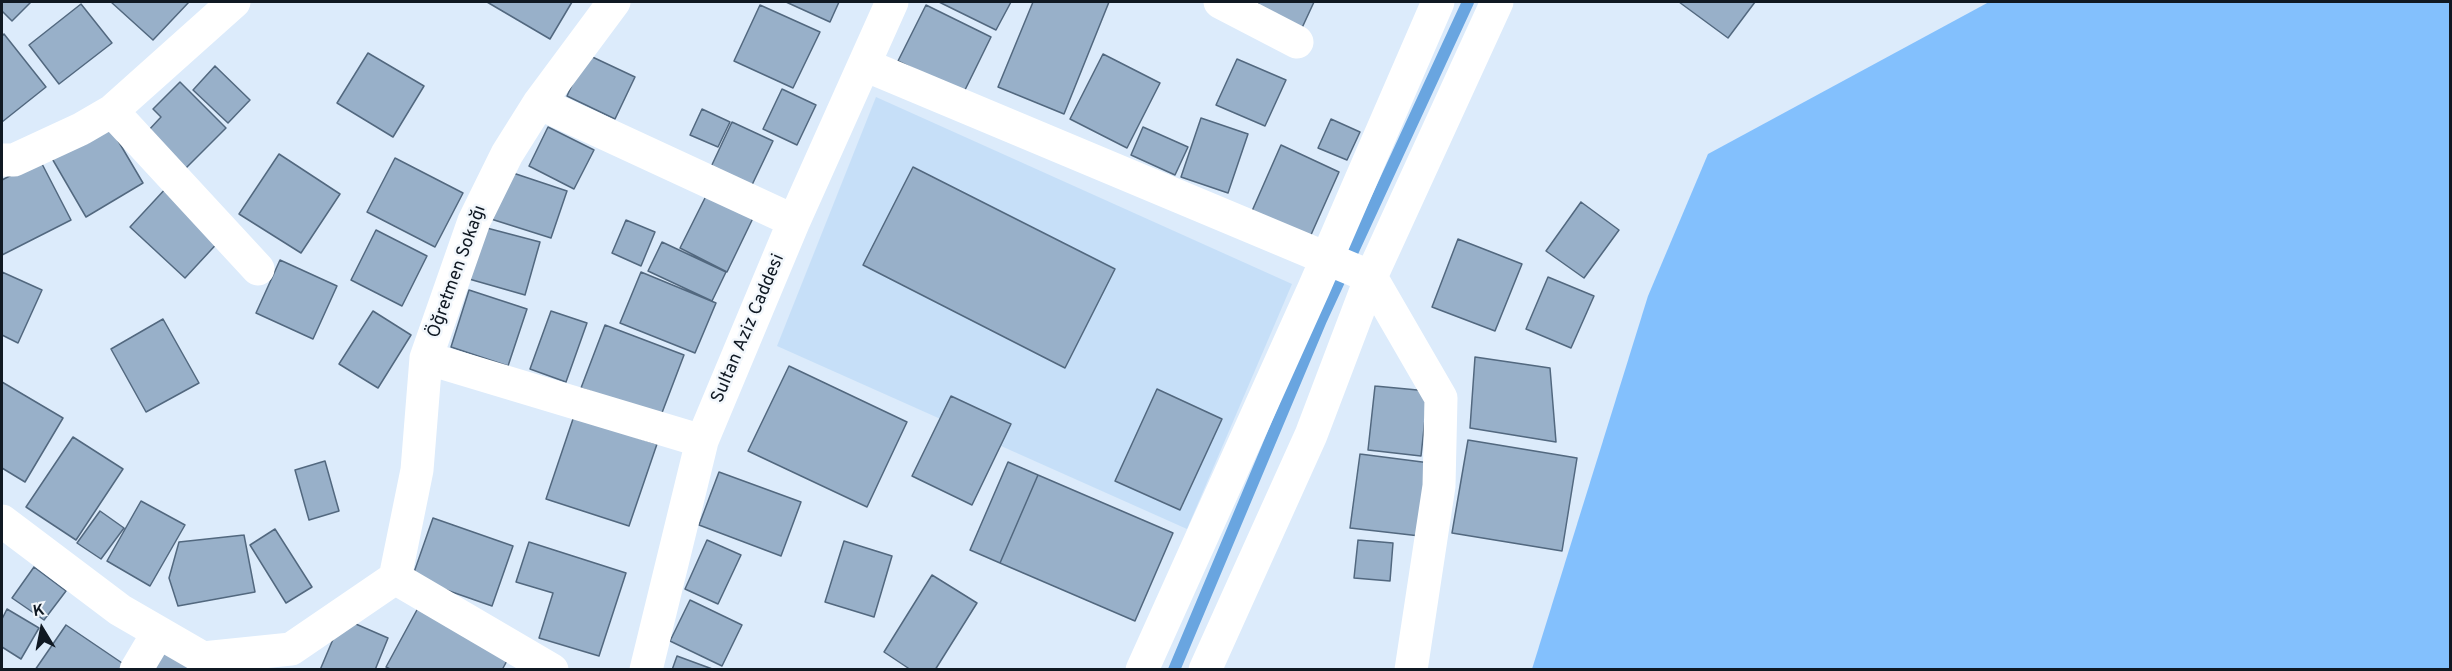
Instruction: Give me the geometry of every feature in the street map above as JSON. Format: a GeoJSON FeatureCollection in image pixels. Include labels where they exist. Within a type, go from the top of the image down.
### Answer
{"type":"FeatureCollection","features":[{"type":"Feature","properties":{"kind":"street"},"geometry":{"type":"LineString","coordinates":[[2,160],[14,160],[81,129],[112,111],[234,2]]}},
{"type":"Feature","properties":{"kind":"street","name":"Öğretmen Sokağı"},"geometry":{"type":"LineString","coordinates":[[395,578],[417,470],[426,358],[474,221],[507,154],[539,103],[614,2]]}},
{"type":"Feature","properties":{"kind":"street","name":"Sultan Aziz Caddesi"},"geometry":{"type":"LineString","coordinates":[[646,669],[702,441],[794,221],[892,2]]}},
{"type":"Feature","properties":{"kind":"street"},"geometry":{"type":"LineString","coordinates":[[1220,2],[1297,42]]}},
{"type":"Feature","properties":{"kind":"street"},"geometry":{"type":"LineString","coordinates":[[1142,669],[1314,288],[1438,2]]}},
{"type":"Feature","properties":{"kind":"street"},"geometry":{"type":"LineString","coordinates":[[1205,669],[1311,435],[1371,277],[1497,2]]}},
{"type":"Feature","properties":{"kind":"street"},"geometry":{"type":"LineString","coordinates":[[865,65],[1371,277],[1441,398],[1439,486],[1412,669]]}},
{"type":"Feature","properties":{"kind":"street"},"geometry":{"type":"LineString","coordinates":[[539,103],[794,221]]}},
{"type":"Feature","properties":{"kind":"street"},"geometry":{"type":"LineString","coordinates":[[112,111],[258,269]]}},
{"type":"Feature","properties":{"kind":"street"},"geometry":{"type":"LineString","coordinates":[[426,358],[702,441]]}},
{"type":"Feature","properties":{"kind":"street"},"geometry":{"type":"LineString","coordinates":[[2,521],[120,610],[203,658],[291,649],[395,578],[552,669]]}},
{"type":"Feature","properties":{"kind":"street"},"geometry":{"type":"LineString","coordinates":[[136,669],[158,633]]}},
{"type":"Feature","properties":{"kind":"shaded area"},"geometry":{"type":"Polygon","coordinates":[[[1989,2],[2450,2],[2450,669],[1532,669],[1648,296],[1708,154],[1989,2]]]}},
{"type":"Feature","properties":{"kind":"shaded area"},"geometry":{"type":"Polygon","coordinates":[[[876,97],[1292,284],[1187,529],[777,346],[876,97]]]}},
{"type":"Feature","properties":{"kind":"building"},"geometry":{"type":"Polygon","coordinates":[[[2,2],[31,2],[12,21],[2,11],[2,2]]]}},
{"type":"Feature","properties":{"kind":"building"},"geometry":{"type":"Polygon","coordinates":[[[111,2],[189,2],[153,40],[111,2]]]}},
{"type":"Feature","properties":{"kind":"building"},"geometry":{"type":"Polygon","coordinates":[[[487,2],[572,2],[550,39],[487,2]]]}},
{"type":"Feature","properties":{"kind":"building"},"geometry":{"type":"Polygon","coordinates":[[[786,2],[839,2],[830,22],[786,2]]]}},
{"type":"Feature","properties":{"kind":"building"},"geometry":{"type":"Polygon","coordinates":[[[939,2],[1011,2],[996,30],[939,2]]]}},
{"type":"Feature","properties":{"kind":"building"},"geometry":{"type":"Polygon","coordinates":[[[1033,2],[1109,2],[1064,114],[998,87],[1033,2]]]}},
{"type":"Feature","properties":{"kind":"building"},"geometry":{"type":"Polygon","coordinates":[[[1259,2],[1314,2],[1301,30],[1256,10],[1259,2]]]}},
{"type":"Feature","properties":{"kind":"building"},"geometry":{"type":"Polygon","coordinates":[[[1679,2],[1755,2],[1728,38],[1679,2]]]}},
{"type":"Feature","properties":{"kind":"building"},"geometry":{"type":"Polygon","coordinates":[[[81,4],[112,43],[59,84],[29,45],[81,4]]]}},
{"type":"Feature","properties":{"kind":"building"},"geometry":{"type":"Polygon","coordinates":[[[760,5],[820,32],[793,88],[734,61],[760,5]]]}},
{"type":"Feature","properties":{"kind":"building"},"geometry":{"type":"Polygon","coordinates":[[[926,5],[991,37],[963,94],[898,61],[926,5]]]}},
{"type":"Feature","properties":{"kind":"building"},"geometry":{"type":"Polygon","coordinates":[[[4,34],[46,87],[2,122],[2,36],[4,34]]]}},
{"type":"Feature","properties":{"kind":"building"},"geometry":{"type":"Polygon","coordinates":[[[368,53],[424,86],[393,137],[337,103],[368,53]]]}},
{"type":"Feature","properties":{"kind":"building"},"geometry":{"type":"Polygon","coordinates":[[[586,54],[635,77],[615,119],[567,96],[586,54]]]}},
{"type":"Feature","properties":{"kind":"building"},"geometry":{"type":"Polygon","coordinates":[[[1103,54],[1160,83],[1127,148],[1070,119],[1103,54]]]}},
{"type":"Feature","properties":{"kind":"building"},"geometry":{"type":"Polygon","coordinates":[[[1237,59],[1286,80],[1265,126],[1216,105],[1237,59]]]}},
{"type":"Feature","properties":{"kind":"building"},"geometry":{"type":"Polygon","coordinates":[[[215,66],[250,100],[228,123],[193,90],[215,66]]]}},
{"type":"Feature","properties":{"kind":"building"},"geometry":{"type":"Polygon","coordinates":[[[180,82],[226,128],[185,169],[147,132],[161,117],[153,109],[180,82]]]}},
{"type":"Feature","properties":{"kind":"building"},"geometry":{"type":"Polygon","coordinates":[[[782,89],[816,105],[797,145],[763,129],[782,89]]]}},
{"type":"Feature","properties":{"kind":"building"},"geometry":{"type":"Polygon","coordinates":[[[702,109],[730,122],[718,147],[690,135],[702,109]]]}},
{"type":"Feature","properties":{"kind":"building"},"geometry":{"type":"Polygon","coordinates":[[[1201,118],[1248,134],[1228,193],[1181,177],[1201,118]]]}},
{"type":"Feature","properties":{"kind":"building"},"geometry":{"type":"Polygon","coordinates":[[[1331,119],[1360,132],[1347,160],[1318,148],[1331,119]]]}},
{"type":"Feature","properties":{"kind":"building"},"geometry":{"type":"Polygon","coordinates":[[[107,122],[143,183],[86,217],[50,155],[107,122]]]}},
{"type":"Feature","properties":{"kind":"building"},"geometry":{"type":"Polygon","coordinates":[[[732,122],[773,141],[751,187],[710,169],[732,122]]]}},
{"type":"Feature","properties":{"kind":"building"},"geometry":{"type":"Polygon","coordinates":[[[548,127],[594,150],[574,189],[529,166],[548,127]]]}},
{"type":"Feature","properties":{"kind":"building"},"geometry":{"type":"Polygon","coordinates":[[[1143,127],[1188,147],[1175,175],[1131,155],[1143,127]]]}},
{"type":"Feature","properties":{"kind":"building"},"geometry":{"type":"Polygon","coordinates":[[[1281,145],[1339,172],[1310,237],[1252,211],[1281,145]]]}},
{"type":"Feature","properties":{"kind":"building"},"geometry":{"type":"Polygon","coordinates":[[[279,154],[340,194],[301,253],[239,214],[279,154]]]}},
{"type":"Feature","properties":{"kind":"building"},"geometry":{"type":"Polygon","coordinates":[[[395,158],[463,193],[435,247],[367,212],[395,158]]]}},
{"type":"Feature","properties":{"kind":"building"},"geometry":{"type":"Polygon","coordinates":[[[40,160],[71,220],[2,255],[2,180],[40,160]]]}},
{"type":"Feature","properties":{"kind":"building"},"geometry":{"type":"Polygon","coordinates":[[[913,167],[1115,269],[1065,368],[863,265],[913,167]]]}},
{"type":"Feature","properties":{"kind":"building"},"geometry":{"type":"Polygon","coordinates":[[[507,171],[567,191],[551,238],[491,219],[507,171]]]}},
{"type":"Feature","properties":{"kind":"building"},"geometry":{"type":"Polygon","coordinates":[[[168,186],[223,237],[185,278],[130,227],[168,186]]]}},
{"type":"Feature","properties":{"kind":"building"},"geometry":{"type":"Polygon","coordinates":[[[707,194],[754,216],[727,272],[680,248],[707,194]]]}},
{"type":"Feature","properties":{"kind":"building"},"geometry":{"type":"Polygon","coordinates":[[[1581,202],[1619,230],[1584,278],[1546,251],[1581,202]]]}},
{"type":"Feature","properties":{"kind":"building"},"geometry":{"type":"Polygon","coordinates":[[[626,220],[655,232],[641,266],[612,253],[626,220]]]}},
{"type":"Feature","properties":{"kind":"building"},"geometry":{"type":"Polygon","coordinates":[[[483,227],[540,242],[525,295],[469,279],[483,227]]]}},
{"type":"Feature","properties":{"kind":"building"},"geometry":{"type":"Polygon","coordinates":[[[376,230],[427,256],[402,306],[351,280],[376,230]]]}},
{"type":"Feature","properties":{"kind":"building"},"geometry":{"type":"Polygon","coordinates":[[[1458,239],[1522,264],[1495,331],[1432,307],[1458,239]]]}},
{"type":"Feature","properties":{"kind":"building"},"geometry":{"type":"Polygon","coordinates":[[[662,242],[726,272],[712,301],[648,271],[662,242]]]}},
{"type":"Feature","properties":{"kind":"building"},"geometry":{"type":"Polygon","coordinates":[[[280,260],[337,286],[313,339],[256,313],[280,260]]]}},
{"type":"Feature","properties":{"kind":"building"},"geometry":{"type":"Polygon","coordinates":[[[2,272],[42,290],[18,343],[2,335],[2,272]]]}},
{"type":"Feature","properties":{"kind":"building"},"geometry":{"type":"Polygon","coordinates":[[[641,272],[716,303],[695,353],[620,323],[641,272]]]}},
{"type":"Feature","properties":{"kind":"building"},"geometry":{"type":"Polygon","coordinates":[[[1548,277],[1594,296],[1571,348],[1526,329],[1548,277]]]}},
{"type":"Feature","properties":{"kind":"building"},"geometry":{"type":"Polygon","coordinates":[[[469,290],[527,309],[508,366],[451,347],[469,290]]]}},
{"type":"Feature","properties":{"kind":"building"},"geometry":{"type":"Polygon","coordinates":[[[373,311],[411,335],[378,388],[339,364],[373,311]]]}},
{"type":"Feature","properties":{"kind":"building"},"geometry":{"type":"Polygon","coordinates":[[[551,311],[587,323],[566,382],[530,369],[551,311]]]}},
{"type":"Feature","properties":{"kind":"building"},"geometry":{"type":"Polygon","coordinates":[[[163,319],[199,383],[146,412],[111,349],[163,319]]]}},
{"type":"Feature","properties":{"kind":"building"},"geometry":{"type":"Polygon","coordinates":[[[605,325],[684,355],[660,418],[581,388],[605,325]]]}},
{"type":"Feature","properties":{"kind":"building"},"geometry":{"type":"Polygon","coordinates":[[[1475,357],[1550,368],[1556,442],[1470,428],[1475,357]]]}},
{"type":"Feature","properties":{"kind":"building"},"geometry":{"type":"Polygon","coordinates":[[[789,366],[907,422],[867,507],[748,451],[789,366]]]}},
{"type":"Feature","properties":{"kind":"building"},"geometry":{"type":"Polygon","coordinates":[[[2,382],[63,418],[25,482],[2,468],[2,382]]]}},
{"type":"Feature","properties":{"kind":"building"},"geometry":{"type":"Polygon","coordinates":[[[1375,386],[1428,391],[1421,456],[1368,450],[1375,386]]]}},
{"type":"Feature","properties":{"kind":"building"},"geometry":{"type":"Polygon","coordinates":[[[1157,389],[1222,419],[1180,510],[1115,481],[1157,389]]]}},
{"type":"Feature","properties":{"kind":"building"},"geometry":{"type":"Polygon","coordinates":[[[951,396],[1011,424],[972,505],[912,476],[951,396]]]}},
{"type":"Feature","properties":{"kind":"building"},"geometry":{"type":"Polygon","coordinates":[[[574,416],[657,444],[629,526],[546,499],[574,416]]]}},
{"type":"Feature","properties":{"kind":"building"},"geometry":{"type":"Polygon","coordinates":[[[73,437],[123,469],[76,540],[26,507],[73,437]]]}},
{"type":"Feature","properties":{"kind":"building"},"geometry":{"type":"Polygon","coordinates":[[[1468,440],[1577,458],[1562,551],[1452,533],[1468,440]]]}},
{"type":"Feature","properties":{"kind":"building"},"geometry":{"type":"Polygon","coordinates":[[[1360,454],[1430,463],[1420,536],[1350,528],[1360,454]]]}},
{"type":"Feature","properties":{"kind":"building"},"geometry":{"type":"Polygon","coordinates":[[[325,461],[339,511],[309,520],[295,470],[325,461]]]}},
{"type":"Feature","properties":{"kind":"building"},"geometry":{"type":"Polygon","coordinates":[[[1008,462],[1038,475],[1000,563],[970,550],[1008,462]]]}},
{"type":"Feature","properties":{"kind":"building"},"geometry":{"type":"Polygon","coordinates":[[[719,472],[801,502],[781,556],[699,525],[719,472]]]}},
{"type":"Feature","properties":{"kind":"building"},"geometry":{"type":"Polygon","coordinates":[[[1038,475],[1173,533],[1135,621],[1000,563],[1038,475]]]}},
{"type":"Feature","properties":{"kind":"building"},"geometry":{"type":"Polygon","coordinates":[[[141,501],[185,525],[150,586],[107,561],[141,501]]]}},
{"type":"Feature","properties":{"kind":"building"},"geometry":{"type":"Polygon","coordinates":[[[100,511],[124,528],[101,559],[77,543],[100,511]]]}},
{"type":"Feature","properties":{"kind":"building"},"geometry":{"type":"Polygon","coordinates":[[[433,518],[513,546],[492,606],[412,578],[433,518]]]}},
{"type":"Feature","properties":{"kind":"building"},"geometry":{"type":"Polygon","coordinates":[[[275,529],[312,587],[286,603],[250,545],[275,529]]]}},
{"type":"Feature","properties":{"kind":"building"},"geometry":{"type":"Polygon","coordinates":[[[244,535],[255,592],[178,606],[169,578],[179,542],[244,535]]]}},
{"type":"Feature","properties":{"kind":"building"},"geometry":{"type":"Polygon","coordinates":[[[707,540],[741,555],[718,604],[685,589],[707,540]]]}},
{"type":"Feature","properties":{"kind":"building"},"geometry":{"type":"Polygon","coordinates":[[[1358,540],[1393,543],[1390,581],[1354,578],[1358,540]]]}},
{"type":"Feature","properties":{"kind":"building"},"geometry":{"type":"Polygon","coordinates":[[[844,541],[892,556],[874,617],[825,602],[844,541]]]}},
{"type":"Feature","properties":{"kind":"building"},"geometry":{"type":"Polygon","coordinates":[[[529,542],[626,573],[599,656],[539,638],[553,593],[516,582],[529,542]]]}},
{"type":"Feature","properties":{"kind":"building"},"geometry":{"type":"Polygon","coordinates":[[[34,567],[66,591],[44,620],[12,598],[34,567]]]}},
{"type":"Feature","properties":{"kind":"building"},"geometry":{"type":"Polygon","coordinates":[[[932,575],[977,603],[935,670],[911,670],[884,652],[932,575]]]}},
{"type":"Feature","properties":{"kind":"building"},"geometry":{"type":"Polygon","coordinates":[[[690,600],[742,625],[722,666],[670,641],[690,600]]]}},
{"type":"Feature","properties":{"kind":"building"},"geometry":{"type":"Polygon","coordinates":[[[418,608],[509,657],[502,670],[392,670],[386,667],[418,608]]]}},
{"type":"Feature","properties":{"kind":"building"},"geometry":{"type":"Polygon","coordinates":[[[7,609],[39,628],[21,659],[2,647],[2,619],[7,609]]]}},
{"type":"Feature","properties":{"kind":"building"},"geometry":{"type":"Polygon","coordinates":[[[342,618],[388,638],[375,670],[320,670],[342,618]]]}},
{"type":"Feature","properties":{"kind":"building"},"geometry":{"type":"Polygon","coordinates":[[[66,625],[125,665],[122,670],[35,670],[66,625]]]}},
{"type":"Feature","properties":{"kind":"building"},"geometry":{"type":"Polygon","coordinates":[[[158,647],[197,670],[144,670],[158,647]]]}},
{"type":"Feature","properties":{"kind":"building"},"geometry":{"type":"Polygon","coordinates":[[[677,656],[715,670],[672,670],[677,656]]]}},
{"type":"Feature","properties":{"kind":"waterway"},"geometry":{"type":"LineString","coordinates":[[1174,670],[1321,320],[1468,2]]}}]}
